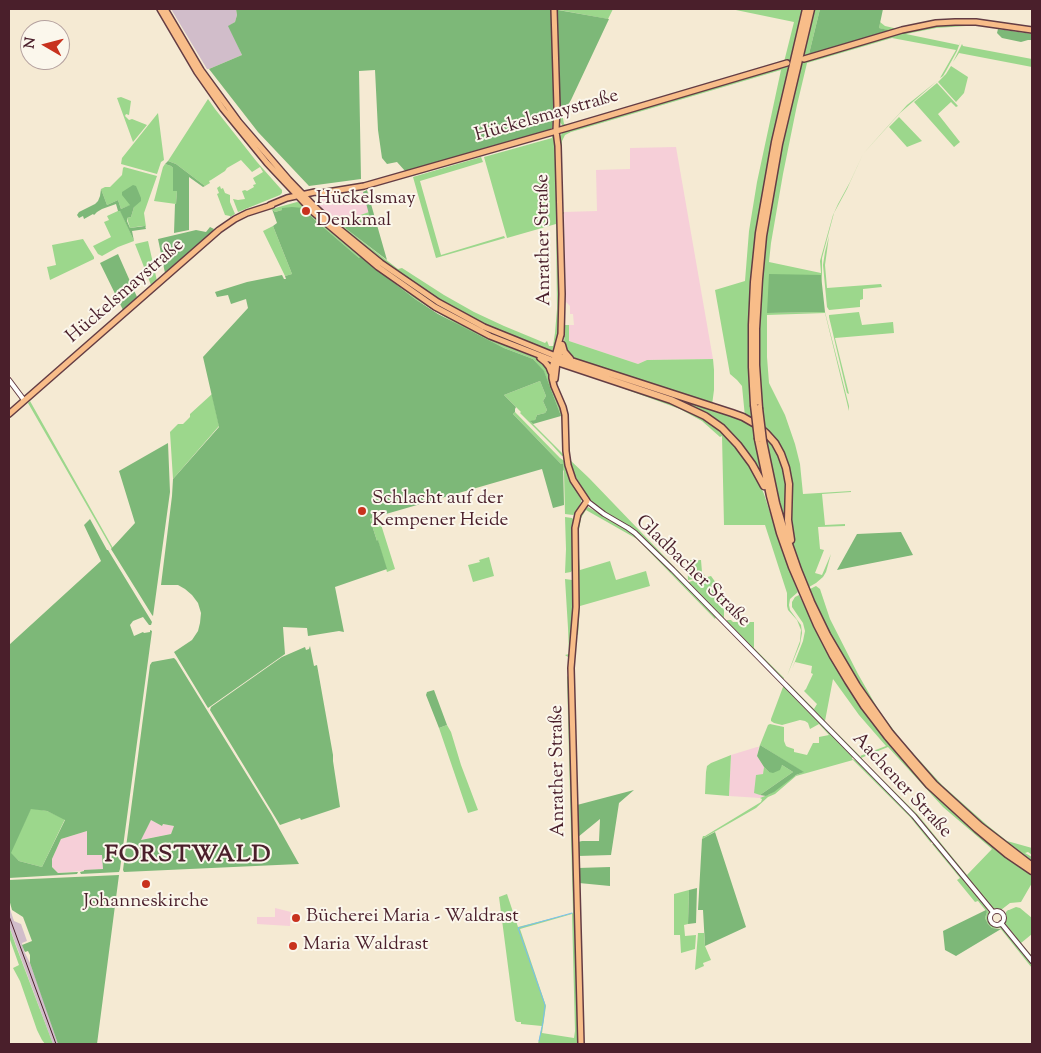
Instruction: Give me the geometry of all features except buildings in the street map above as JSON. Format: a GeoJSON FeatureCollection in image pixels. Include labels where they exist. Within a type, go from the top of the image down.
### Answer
{"type":"FeatureCollection","features":[{"type":"Feature","properties":{"kind":"highway"},"geometry":{"type":"LineString","coordinates":[[807,15],[776,135],[764,198],[754,282],[752,361],[768,489],[780,534],[794,573],[820,632],[844,674],[875,721],[913,767],[952,807],[989,839],[1032,871]]}},
{"type":"Feature","properties":{"kind":"highway"},"geometry":{"type":"LineString","coordinates":[[562,345],[564,352],[575,362]]}},
{"type":"Feature","properties":{"kind":"highway"},"geometry":{"type":"LineString","coordinates":[[556,359],[575,362],[732,413],[752,422],[764,431],[782,456],[786,468],[789,484],[789,532],[804,587]]}},
{"type":"Feature","properties":{"kind":"highway"},"geometry":{"type":"LineString","coordinates":[[556,359],[676,402],[695,410],[715,422],[728,433],[757,472],[764,485],[775,525],[780,534]]}},
{"type":"Feature","properties":{"kind":"highway"},"geometry":{"type":"LineString","coordinates":[[761,440],[772,487],[792,556],[804,587],[838,657],[872,708],[930,779],[960,809],[998,841],[1032,866]]}},
{"type":"Feature","properties":{"kind":"main road"},"geometry":{"type":"LineString","coordinates":[[160,9],[186,54],[215,98],[255,149],[286,183],[381,263],[413,286],[484,327],[556,359]]}},
{"type":"Feature","properties":{"kind":"main road"},"geometry":{"type":"LineString","coordinates":[[165,9],[201,70],[223,101],[313,212],[356,249],[435,307],[490,336],[536,354],[556,359]]}},
{"type":"Feature","properties":{"kind":"main road","name":"Anrather Straße"},"geometry":{"type":"LineString","coordinates":[[554,9],[562,345],[552,368],[552,378],[565,415],[567,461]]}},
{"type":"Feature","properties":{"kind":"main road"},"geometry":{"type":"LineString","coordinates":[[804,59],[902,30],[936,23],[979,22],[1032,30]]}},
{"type":"Feature","properties":{"kind":"main road","name":"Hückelsmaystraße"},"geometry":{"type":"LineString","coordinates":[[9,414],[219,230],[247,213],[314,192],[321,193],[360,187],[784,64]]}},
{"type":"Feature","properties":{"kind":"main road"},"geometry":{"type":"LineString","coordinates":[[286,183],[288,190],[287,198]]}},
{"type":"Feature","properties":{"kind":"main road","name":"Hückelsmaystraße"},"geometry":{"type":"LineString","coordinates":[[270,206],[287,198],[315,196],[321,193]]}},
{"type":"Feature","properties":{"kind":"main road"},"geometry":{"type":"LineString","coordinates":[[314,206],[315,196]]}},
{"type":"Feature","properties":{"kind":"main road","name":"Anrather Straße"},"geometry":{"type":"LineString","coordinates":[[557,393],[554,381],[561,334]]}},
{"type":"Feature","properties":{"kind":"main road"},"geometry":{"type":"LineString","coordinates":[[536,354],[549,367],[552,378]]}},
{"type":"Feature","properties":{"kind":"main road","name":"Gladbacher Straße"},"geometry":{"type":"LineString","coordinates":[[567,461],[573,480],[587,501]]}},
{"type":"Feature","properties":{"kind":"main road","name":"Anrather Straße"},"geometry":{"type":"LineString","coordinates":[[581,1044],[571,668],[576,607],[575,528],[578,514],[587,501]]}},
{"type":"Feature","properties":{"kind":"street"},"geometry":{"type":"LineString","coordinates":[[9,380],[24,400]]}},
{"type":"Feature","properties":{"kind":"street","name":"Gladbacher Straße"},"geometry":{"type":"LineString","coordinates":[[587,501],[642,539],[783,683]]}},
{"type":"Feature","properties":{"kind":"street","name":"Aachener Straße"},"geometry":{"type":"LineString","coordinates":[[783,683],[914,816],[992,912]]}},
{"type":"Feature","properties":{"kind":"street","name":"Aachener Straße"},"geometry":{"type":"LineString","coordinates":[[992,912],[1002,913],[1003,919],[1001,923]]}},
{"type":"Feature","properties":{"kind":"street","name":"Aachener Straße"},"geometry":{"type":"LineString","coordinates":[[992,912],[990,918],[992,923],[1001,923]]}},
{"type":"Feature","properties":{"kind":"street","name":"Aachener Straße"},"geometry":{"type":"LineString","coordinates":[[1001,923],[1032,961]]}},
{"type":"Feature","properties":{"kind":"shaded area"},"geometry":{"type":"Polygon","coordinates":[[[171,9],[236,9],[235,22],[229,26],[242,55],[207,69],[171,9]]]}},
{"type":"Feature","properties":{"kind":"shaded area"},"geometry":{"type":"Polygon","coordinates":[[[676,147],[713,359],[647,360],[638,364],[569,341],[569,325],[574,325],[573,314],[570,314],[570,306],[566,302],[564,212],[597,211],[596,170],[630,169],[630,148],[676,147]]]}},
{"type":"Feature","properties":{"kind":"shaded area"},"geometry":{"type":"Polygon","coordinates":[[[363,192],[369,212],[337,223],[319,205],[318,201],[321,199],[363,192]]]}},
{"type":"Feature","properties":{"kind":"shaded area"},"geometry":{"type":"Polygon","coordinates":[[[759,747],[757,756],[764,767],[763,774],[756,776],[760,795],[766,796],[760,798],[729,796],[731,755],[759,747]]]}},
{"type":"Feature","properties":{"kind":"shaded area"},"geometry":{"type":"Polygon","coordinates":[[[151,820],[162,826],[163,824],[174,826],[171,834],[140,840],[151,820]]]}},
{"type":"Feature","properties":{"kind":"shaded area"},"geometry":{"type":"Polygon","coordinates":[[[87,831],[102,855],[103,869],[58,873],[52,867],[52,859],[61,839],[87,831]]]}},
{"type":"Feature","properties":{"kind":"shaded area"},"geometry":{"type":"Polygon","coordinates":[[[9,906],[14,921],[21,924],[27,941],[22,943],[24,951],[30,963],[58,1044],[53,1044],[9,926],[9,906]]]}},
{"type":"Feature","properties":{"kind":"shaded area"},"geometry":{"type":"Polygon","coordinates":[[[275,908],[291,912],[290,926],[257,924],[257,917],[275,917],[275,908]]]}},
{"type":"Feature","properties":{"kind":"green space"},"geometry":{"type":"Polygon","coordinates":[[[236,9],[552,9],[555,106],[552,128],[406,172],[397,162],[387,164],[382,158],[378,130],[375,70],[359,71],[361,179],[309,186],[258,132],[209,69],[242,55],[228,26],[235,22],[236,9]]]}},
{"type":"Feature","properties":{"kind":"green space"},"geometry":{"type":"Polygon","coordinates":[[[556,9],[613,9],[608,19],[559,10],[560,106],[559,105],[556,9]]]}},
{"type":"Feature","properties":{"kind":"green space"},"geometry":{"type":"Polygon","coordinates":[[[731,9],[803,9],[772,143],[756,232],[749,312],[749,380],[752,419],[745,417],[742,386],[730,374],[715,290],[745,281],[749,231],[757,182],[781,70],[565,135],[562,141],[561,152],[562,212],[564,214],[562,213],[559,150],[560,137],[565,131],[560,122],[559,110],[561,108],[564,124],[568,125],[784,62],[794,22],[731,9]]]}},
{"type":"Feature","properties":{"kind":"green space"},"geometry":{"type":"Polygon","coordinates":[[[814,9],[820,9],[809,54],[891,31],[879,28],[880,22],[885,26],[911,30],[937,25],[964,24],[966,26],[936,28],[906,34],[959,45],[961,40],[957,51],[946,71],[940,78],[956,50],[892,38],[807,63],[783,174],[769,262],[821,273],[820,261],[833,215],[863,154],[847,189],[834,213],[822,258],[822,283],[821,275],[767,313],[825,312],[849,406],[849,411],[825,313],[767,315],[769,383],[785,415],[795,444],[800,464],[803,494],[851,491],[822,494],[825,525],[845,524],[845,526],[818,527],[820,549],[824,550],[815,573],[822,575],[831,554],[823,577],[809,587],[792,542],[790,530],[792,483],[787,460],[780,447],[765,431],[760,382],[759,331],[763,261],[774,189],[783,141],[814,9]]]}},
{"type":"Feature","properties":{"kind":"green space"},"geometry":{"type":"Polygon","coordinates":[[[820,9],[883,9],[879,28],[893,31],[809,54],[820,9]]]}},
{"type":"Feature","properties":{"kind":"green space"},"geometry":{"type":"Polygon","coordinates":[[[558,10],[609,19],[571,100],[568,105],[561,106],[560,105],[558,10]]]}},
{"type":"Feature","properties":{"kind":"green space"},"geometry":{"type":"Polygon","coordinates":[[[998,29],[1032,34],[1032,40],[1021,42],[1002,38],[997,33],[998,29]]]}},
{"type":"Feature","properties":{"kind":"green space"},"geometry":{"type":"Polygon","coordinates":[[[962,44],[963,46],[1032,59],[1032,67],[959,53],[953,62],[962,44]]]}},
{"type":"Feature","properties":{"kind":"green space"},"geometry":{"type":"Polygon","coordinates":[[[951,66],[968,77],[964,93],[956,102],[938,82],[951,66]]]}},
{"type":"Feature","properties":{"kind":"green space"},"geometry":{"type":"Polygon","coordinates":[[[937,81],[900,113],[863,154],[907,105],[937,81]]]}},
{"type":"Feature","properties":{"kind":"green space"},"geometry":{"type":"Polygon","coordinates":[[[937,83],[958,106],[956,107],[951,102],[938,114],[960,142],[954,147],[914,102],[937,83]]]}},
{"type":"Feature","properties":{"kind":"green space"},"geometry":{"type":"Polygon","coordinates":[[[121,97],[131,101],[129,115],[126,114],[125,116],[129,120],[132,119],[147,125],[133,142],[117,98],[121,97]]]}},
{"type":"Feature","properties":{"kind":"green space"},"geometry":{"type":"Polygon","coordinates":[[[208,99],[257,162],[282,190],[280,195],[238,212],[233,199],[245,199],[242,191],[247,191],[254,187],[253,185],[256,184],[253,178],[263,172],[260,167],[252,172],[241,160],[209,181],[210,183],[205,186],[176,164],[168,161],[208,99]]]}},
{"type":"Feature","properties":{"kind":"green space"},"geometry":{"type":"Polygon","coordinates":[[[158,113],[164,160],[161,162],[157,174],[121,164],[122,158],[158,113]]]}},
{"type":"Feature","properties":{"kind":"green space"},"geometry":{"type":"Polygon","coordinates":[[[899,117],[922,141],[907,147],[889,127],[899,117]]]}},
{"type":"Feature","properties":{"kind":"green space"},"geometry":{"type":"Polygon","coordinates":[[[552,135],[556,141],[557,151],[560,325],[555,349],[552,352],[502,333],[469,318],[439,301],[388,265],[337,224],[369,212],[370,218],[349,224],[345,228],[398,269],[402,268],[474,312],[545,343],[547,341],[549,346],[553,346],[557,309],[556,224],[507,238],[484,157],[552,138],[552,135]]]}},
{"type":"Feature","properties":{"kind":"green space"},"geometry":{"type":"Polygon","coordinates":[[[481,157],[483,162],[420,181],[441,255],[504,236],[505,238],[436,258],[413,177],[481,157]]]}},
{"type":"Feature","properties":{"kind":"green space"},"geometry":{"type":"Polygon","coordinates":[[[168,161],[176,164],[205,186],[203,187],[189,177],[189,230],[174,233],[177,191],[173,191],[173,168],[165,164],[168,161]]]}},
{"type":"Feature","properties":{"kind":"green space"},"geometry":{"type":"Polygon","coordinates":[[[165,164],[173,168],[173,190],[177,191],[176,204],[154,201],[165,164]]]}},
{"type":"Feature","properties":{"kind":"green space"},"geometry":{"type":"Polygon","coordinates":[[[124,167],[157,176],[144,213],[146,227],[130,228],[127,218],[131,217],[134,207],[131,205],[121,209],[118,200],[107,205],[101,189],[110,187],[122,175],[124,167]]]}},
{"type":"Feature","properties":{"kind":"green space"},"geometry":{"type":"Polygon","coordinates":[[[133,185],[136,186],[141,201],[134,207],[131,217],[127,218],[127,221],[130,228],[145,226],[146,229],[132,231],[134,241],[116,204],[84,219],[83,216],[79,218],[77,215],[98,201],[101,189],[107,205],[118,200],[121,209],[130,205],[122,195],[122,192],[133,185]]]}},
{"type":"Feature","properties":{"kind":"green space"},"geometry":{"type":"Polygon","coordinates":[[[220,186],[225,193],[230,195],[230,202],[235,214],[230,217],[225,215],[217,194],[219,193],[217,188],[220,186]]]}},
{"type":"Feature","properties":{"kind":"green space"},"geometry":{"type":"Polygon","coordinates":[[[367,190],[387,260],[345,228],[349,224],[370,218],[363,192],[367,190]]]}},
{"type":"Feature","properties":{"kind":"green space"},"geometry":{"type":"Polygon","coordinates":[[[297,202],[302,203],[362,257],[360,259],[303,208],[283,208],[275,212],[272,209],[268,210],[297,202]]]}},
{"type":"Feature","properties":{"kind":"green space"},"geometry":{"type":"Polygon","coordinates":[[[282,208],[303,208],[359,258],[361,257],[415,299],[438,314],[504,348],[533,359],[544,371],[561,416],[533,424],[530,421],[535,420],[537,415],[545,413],[547,410],[543,401],[546,396],[540,381],[504,395],[516,407],[513,414],[563,464],[564,505],[553,508],[542,469],[378,515],[370,519],[387,569],[335,587],[344,632],[339,631],[308,636],[307,628],[283,627],[285,654],[208,708],[174,652],[192,640],[198,631],[201,613],[198,603],[192,595],[178,585],[161,585],[173,479],[219,427],[203,357],[248,308],[246,299],[231,304],[228,295],[217,297],[215,292],[247,282],[282,275],[286,279],[285,276],[292,274],[273,226],[277,223],[272,209],[275,212],[282,210],[282,208]]]}},
{"type":"Feature","properties":{"kind":"green space"},"geometry":{"type":"Polygon","coordinates":[[[120,210],[134,241],[102,256],[98,254],[93,246],[111,237],[104,222],[109,220],[107,216],[120,210]]]}},
{"type":"Feature","properties":{"kind":"green space"},"geometry":{"type":"Polygon","coordinates":[[[273,226],[292,274],[285,276],[263,231],[273,226]]]}},
{"type":"Feature","properties":{"kind":"green space"},"geometry":{"type":"Polygon","coordinates":[[[210,227],[214,229],[212,232],[165,273],[158,239],[196,230],[206,232],[210,227]]]}},
{"type":"Feature","properties":{"kind":"green space"},"geometry":{"type":"Polygon","coordinates":[[[829,236],[825,265],[827,288],[881,284],[882,287],[863,289],[863,299],[860,300],[860,307],[829,310],[827,307],[823,265],[829,236]]]}},
{"type":"Feature","properties":{"kind":"green space"},"geometry":{"type":"Polygon","coordinates":[[[83,239],[94,259],[50,280],[47,267],[56,265],[52,245],[83,239]]]}},
{"type":"Feature","properties":{"kind":"green space"},"geometry":{"type":"Polygon","coordinates":[[[148,241],[157,281],[151,285],[135,244],[148,241]]]}},
{"type":"Feature","properties":{"kind":"green space"},"geometry":{"type":"Polygon","coordinates":[[[118,254],[137,297],[123,310],[100,263],[118,254]]]}},
{"type":"Feature","properties":{"kind":"green space"},"geometry":{"type":"Polygon","coordinates":[[[362,257],[418,298],[449,317],[511,348],[544,361],[549,369],[553,389],[564,416],[564,455],[563,416],[561,416],[544,372],[533,359],[504,348],[458,325],[415,299],[362,257]]]}},
{"type":"Feature","properties":{"kind":"green space"},"geometry":{"type":"Polygon","coordinates":[[[769,274],[821,275],[825,312],[767,313],[769,274]]]}},
{"type":"Feature","properties":{"kind":"green space"},"geometry":{"type":"Polygon","coordinates":[[[859,312],[862,325],[893,322],[894,333],[835,338],[849,394],[847,393],[829,315],[859,312]]]}},
{"type":"Feature","properties":{"kind":"green space"},"geometry":{"type":"Polygon","coordinates":[[[565,325],[569,325],[569,341],[638,364],[647,360],[713,359],[714,390],[712,405],[569,357],[564,343],[565,325]]]}},
{"type":"Feature","properties":{"kind":"green space"},"geometry":{"type":"Polygon","coordinates":[[[571,369],[678,404],[715,426],[737,447],[756,476],[764,494],[798,592],[790,599],[789,605],[790,610],[801,625],[802,633],[800,644],[787,676],[800,641],[801,630],[797,620],[788,610],[787,593],[765,525],[724,525],[722,436],[720,437],[702,421],[680,409],[571,369]]]}},
{"type":"Feature","properties":{"kind":"green space"},"geometry":{"type":"Polygon","coordinates":[[[540,381],[546,396],[543,401],[547,410],[545,413],[537,415],[535,420],[531,422],[564,455],[562,456],[504,395],[540,381]]]}},
{"type":"Feature","properties":{"kind":"green space"},"geometry":{"type":"Polygon","coordinates":[[[212,394],[219,426],[173,479],[170,432],[178,424],[183,424],[190,417],[190,414],[212,394]]]}},
{"type":"Feature","properties":{"kind":"green space"},"geometry":{"type":"Polygon","coordinates":[[[672,396],[754,426],[763,479],[754,464],[702,412],[672,396]]]}},
{"type":"Feature","properties":{"kind":"green space"},"geometry":{"type":"Polygon","coordinates":[[[30,401],[113,548],[112,549],[28,403],[30,401]]]}},
{"type":"Feature","properties":{"kind":"green space"},"geometry":{"type":"Polygon","coordinates":[[[515,412],[566,462],[571,481],[581,499],[576,513],[573,515],[565,514],[563,464],[513,414],[515,412]]]}},
{"type":"Feature","properties":{"kind":"green space"},"geometry":{"type":"Polygon","coordinates":[[[766,437],[781,459],[786,479],[786,526],[773,479],[766,437]]]}},
{"type":"Feature","properties":{"kind":"green space"},"geometry":{"type":"Polygon","coordinates":[[[168,443],[170,492],[153,616],[111,549],[135,523],[119,471],[168,443]]]}},
{"type":"Feature","properties":{"kind":"green space"},"geometry":{"type":"Polygon","coordinates":[[[570,460],[687,580],[684,580],[631,529],[595,505],[587,496],[574,474],[570,460]]]}},
{"type":"Feature","properties":{"kind":"green space"},"geometry":{"type":"Polygon","coordinates":[[[588,507],[628,530],[638,538],[716,617],[715,619],[637,539],[586,510],[581,518],[579,530],[579,554],[577,529],[581,515],[588,507]]]}},
{"type":"Feature","properties":{"kind":"green space"},"geometry":{"type":"Polygon","coordinates":[[[378,515],[395,569],[387,572],[370,519],[378,515]]]}},
{"type":"Feature","properties":{"kind":"green space"},"geometry":{"type":"Polygon","coordinates":[[[565,517],[574,520],[572,531],[573,569],[571,572],[565,573],[566,549],[565,517]]]}},
{"type":"Feature","properties":{"kind":"green space"},"geometry":{"type":"Polygon","coordinates":[[[90,519],[152,622],[149,625],[143,617],[133,621],[130,625],[134,636],[152,631],[120,869],[119,872],[81,874],[80,872],[84,870],[103,869],[102,855],[87,855],[87,831],[61,839],[52,859],[52,867],[58,873],[78,872],[77,874],[9,878],[9,645],[101,561],[84,525],[90,519]],[[31,809],[11,853],[19,861],[42,867],[65,820],[47,811],[31,809]]]}},
{"type":"Feature","properties":{"kind":"green space"},"geometry":{"type":"Polygon","coordinates":[[[901,532],[913,555],[837,570],[857,534],[901,532]]]}},
{"type":"Feature","properties":{"kind":"green space"},"geometry":{"type":"Polygon","coordinates":[[[579,556],[580,570],[610,561],[616,580],[646,571],[650,586],[580,606],[578,635],[576,634],[579,556]]]}},
{"type":"Feature","properties":{"kind":"green space"},"geometry":{"type":"Polygon","coordinates":[[[489,557],[494,576],[473,582],[468,565],[489,557]]]}},
{"type":"Feature","properties":{"kind":"green space"},"geometry":{"type":"Polygon","coordinates":[[[687,560],[701,560],[702,572],[706,577],[688,580],[687,560]]]}},
{"type":"Feature","properties":{"kind":"green space"},"geometry":{"type":"Polygon","coordinates":[[[711,576],[724,594],[724,619],[688,584],[689,582],[711,576]]]}},
{"type":"Feature","properties":{"kind":"green space"},"geometry":{"type":"Polygon","coordinates":[[[565,579],[572,580],[574,583],[571,644],[579,1044],[538,1044],[542,1026],[521,1024],[521,1022],[515,1020],[499,897],[507,894],[518,927],[573,913],[568,657],[565,655],[569,654],[565,579]],[[572,914],[520,929],[546,1006],[542,1033],[574,1038],[572,914]]]}},
{"type":"Feature","properties":{"kind":"green space"},"geometry":{"type":"Polygon","coordinates":[[[816,586],[820,589],[830,619],[858,674],[878,709],[901,740],[942,785],[987,825],[1007,841],[1032,848],[1032,855],[1028,852],[1025,853],[1032,857],[1032,862],[961,806],[921,765],[895,734],[870,701],[837,649],[810,589],[816,586]]]}},
{"type":"Feature","properties":{"kind":"green space"},"geometry":{"type":"Polygon","coordinates":[[[799,595],[835,665],[872,721],[913,772],[959,818],[994,847],[1032,874],[1032,883],[1021,902],[1010,903],[1001,910],[995,910],[991,907],[917,817],[860,758],[861,757],[788,685],[787,682],[814,709],[817,704],[804,691],[813,674],[811,673],[812,666],[795,662],[792,669],[805,631],[803,623],[792,607],[795,597],[799,595]],[[833,679],[825,721],[860,756],[886,746],[859,715],[833,679]],[[888,747],[861,758],[918,815],[967,875],[992,849],[943,807],[888,747]]]}},
{"type":"Feature","properties":{"kind":"green space"},"geometry":{"type":"Polygon","coordinates":[[[727,620],[733,622],[754,622],[754,648],[784,678],[783,680],[726,622],[727,620]]]}},
{"type":"Feature","properties":{"kind":"green space"},"geometry":{"type":"Polygon","coordinates":[[[310,646],[314,666],[317,665],[340,807],[280,825],[210,710],[211,707],[282,657],[305,647],[306,650],[309,649],[310,646]]]}},
{"type":"Feature","properties":{"kind":"green space"},"geometry":{"type":"Polygon","coordinates":[[[174,658],[176,660],[271,814],[299,864],[124,872],[150,665],[152,662],[174,658]],[[151,820],[141,840],[171,834],[174,826],[163,824],[162,826],[151,820]]]}},
{"type":"Feature","properties":{"kind":"green space"},"geometry":{"type":"Polygon","coordinates":[[[783,687],[853,756],[852,759],[858,761],[915,820],[932,841],[931,843],[910,817],[853,760],[796,776],[756,808],[702,839],[703,836],[761,802],[762,799],[760,798],[770,794],[790,778],[803,772],[760,745],[768,725],[784,727],[786,746],[794,749],[794,752],[807,755],[813,743],[819,743],[819,737],[829,735],[819,724],[810,729],[805,721],[800,720],[782,725],[771,721],[783,687]]]}},
{"type":"Feature","properties":{"kind":"green space"},"geometry":{"type":"Polygon","coordinates":[[[434,690],[447,725],[439,728],[426,695],[427,692],[434,690]]]}},
{"type":"Feature","properties":{"kind":"green space"},"geometry":{"type":"Polygon","coordinates":[[[447,725],[478,810],[468,813],[439,728],[447,725]]]}},
{"type":"Feature","properties":{"kind":"green space"},"geometry":{"type":"Polygon","coordinates":[[[760,745],[804,772],[796,775],[774,792],[766,796],[760,795],[793,772],[782,765],[780,770],[773,773],[769,772],[757,756],[760,745]]]}},
{"type":"Feature","properties":{"kind":"green space"},"geometry":{"type":"Polygon","coordinates":[[[731,755],[729,796],[705,794],[707,766],[731,755]]]}},
{"type":"Feature","properties":{"kind":"green space"},"geometry":{"type":"Polygon","coordinates":[[[782,765],[793,772],[760,795],[754,793],[756,775],[763,774],[764,767],[769,772],[782,765]]]}},
{"type":"Feature","properties":{"kind":"green space"},"geometry":{"type":"Polygon","coordinates":[[[634,790],[619,803],[611,855],[578,856],[578,842],[599,841],[600,819],[578,837],[577,805],[634,790]]]}},
{"type":"Feature","properties":{"kind":"green space"},"geometry":{"type":"Polygon","coordinates":[[[31,808],[47,811],[65,819],[42,867],[19,861],[10,853],[31,808]]]}},
{"type":"Feature","properties":{"kind":"green space"},"geometry":{"type":"Polygon","coordinates":[[[715,832],[746,927],[705,946],[703,910],[698,910],[702,839],[715,832]]]}},
{"type":"Feature","properties":{"kind":"green space"},"geometry":{"type":"Polygon","coordinates":[[[932,844],[934,844],[983,903],[989,912],[990,922],[1001,926],[1007,931],[1032,963],[1032,968],[1000,928],[992,928],[988,924],[985,918],[987,912],[978,901],[975,902],[957,880],[960,878],[932,844]]]}},
{"type":"Feature","properties":{"kind":"green space"},"geometry":{"type":"Polygon","coordinates":[[[610,867],[610,886],[579,883],[578,868],[610,867]]]}},
{"type":"Feature","properties":{"kind":"green space"},"geometry":{"type":"Polygon","coordinates":[[[119,875],[97,1044],[58,1044],[30,963],[30,955],[28,951],[25,952],[22,945],[32,941],[23,917],[12,910],[9,899],[9,880],[119,875]]]}},
{"type":"Feature","properties":{"kind":"green space"},"geometry":{"type":"Polygon","coordinates":[[[697,888],[696,923],[688,924],[689,890],[697,888]]]}},
{"type":"Feature","properties":{"kind":"green space"},"geometry":{"type":"Polygon","coordinates":[[[689,890],[688,924],[684,925],[685,936],[696,935],[695,949],[681,953],[680,935],[674,935],[674,894],[689,890]]]}},
{"type":"Feature","properties":{"kind":"green space"},"geometry":{"type":"Polygon","coordinates":[[[1016,907],[1032,918],[1032,934],[1021,943],[1032,958],[1004,922],[1006,912],[1016,907]]]}},
{"type":"Feature","properties":{"kind":"green space"},"geometry":{"type":"Polygon","coordinates":[[[986,910],[985,918],[988,924],[992,928],[1001,929],[956,956],[945,950],[943,931],[986,910]]]}},
{"type":"Feature","properties":{"kind":"green space"},"geometry":{"type":"Polygon","coordinates":[[[9,926],[53,1044],[45,1044],[42,1040],[20,981],[13,968],[19,965],[9,937],[9,926]]]}},
{"type":"Feature","properties":{"kind":"green space"},"geometry":{"type":"Polygon","coordinates":[[[698,933],[704,933],[705,946],[711,960],[703,963],[704,966],[695,970],[698,933]]]}},
{"type":"Feature","properties":{"kind":"waterway"},"geometry":{"type":"LineString","coordinates":[[539,1041],[545,1005],[518,928],[572,913]]}},
{"type":"Feature","properties":{"kind":"railway"},"geometry":{"type":"LineString","coordinates":[[9,916],[56,1044]]}},
{"type":"Feature","properties":{"kind":"place","name":"Hückelsmay Denkmal"},"geometry":{"type":"Point","coordinates":[306,211]}},
{"type":"Feature","properties":{"kind":"place","name":"Schlacht auf der Kempener Heide"},"geometry":{"type":"Point","coordinates":[362,511]}},
{"type":"Feature","properties":{"kind":"place","name":"Johanneskirche"},"geometry":{"type":"Point","coordinates":[146,884]}},
{"type":"Feature","properties":{"kind":"place","name":"Bücherei Maria - Waldrast"},"geometry":{"type":"Point","coordinates":[296,918]}},
{"type":"Feature","properties":{"kind":"place","name":"Maria Waldrast"},"geometry":{"type":"Point","coordinates":[293,946]}},
{"type":"Feature","properties":{"kind":"district","name":"FORSTWALD"},"geometry":{"type":"Point","coordinates":[188,857]}}]}
